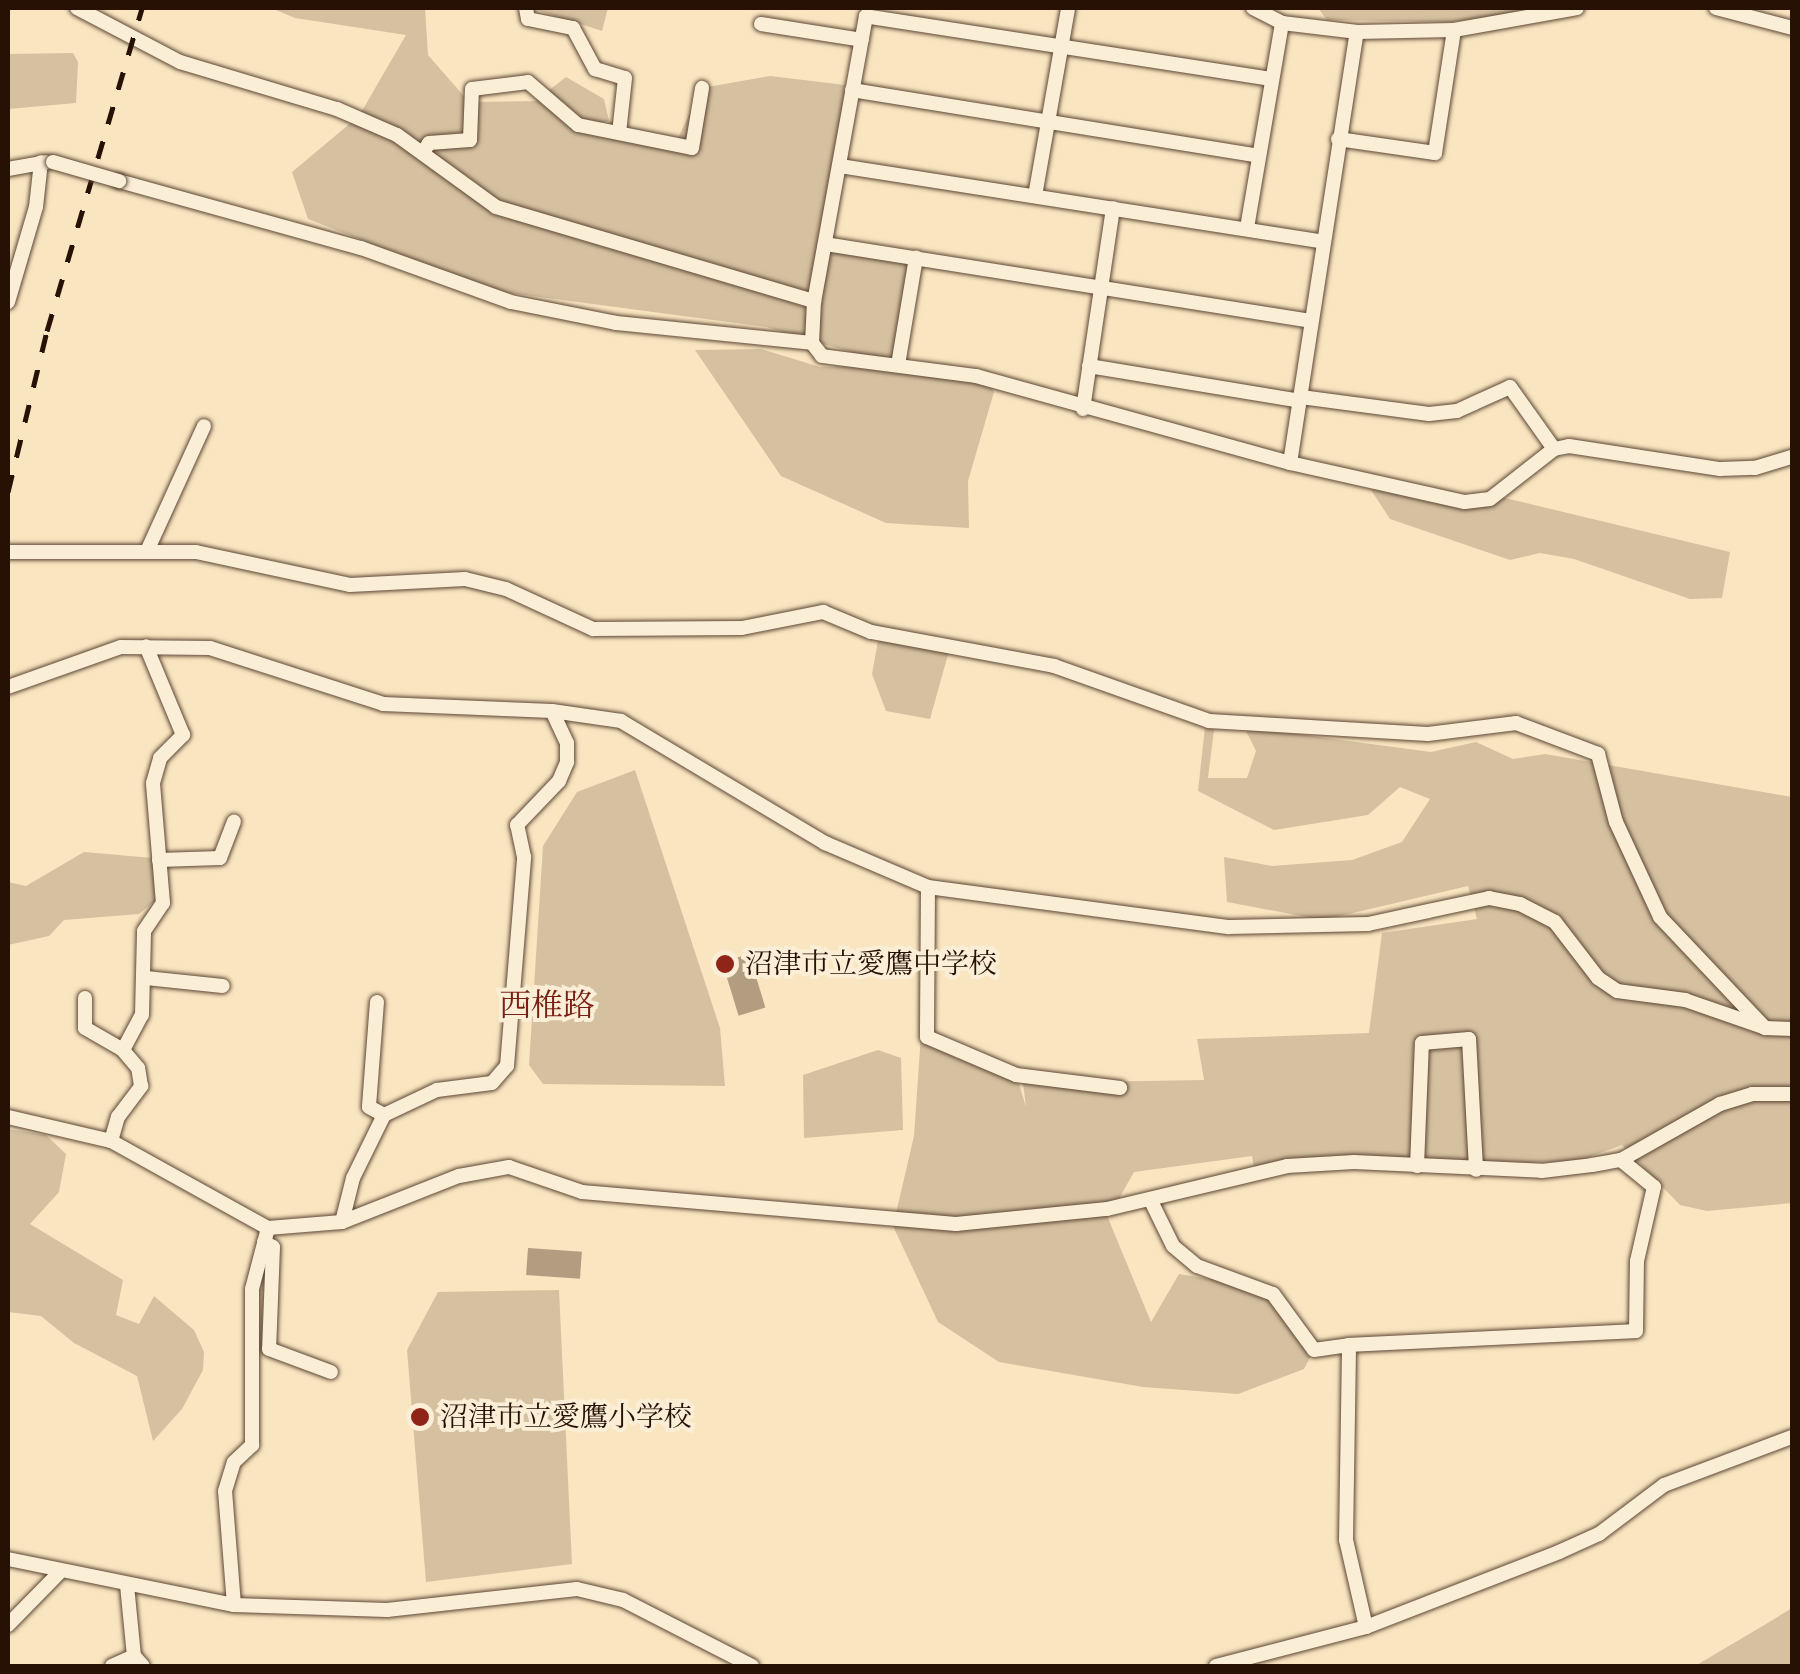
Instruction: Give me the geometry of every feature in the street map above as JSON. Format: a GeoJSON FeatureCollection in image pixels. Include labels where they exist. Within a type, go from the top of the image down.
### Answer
{"type":"FeatureCollection","features":[{"type":"Feature","properties":{"kind":"street"},"geometry":{"type":"LineString","coordinates":[[77,8],[180,62],[337,109],[424,150],[496,207],[814,301]]}},
{"type":"Feature","properties":{"kind":"street"},"geometry":{"type":"LineString","coordinates":[[526,8],[528,19],[573,28],[594,69],[624,78],[619,133]]}},
{"type":"Feature","properties":{"kind":"street"},"geometry":{"type":"LineString","coordinates":[[1035,196],[1068,8]]}},
{"type":"Feature","properties":{"kind":"street"},"geometry":{"type":"LineString","coordinates":[[1253,8],[1282,22],[1357,32],[1454,30],[1577,8]]}},
{"type":"Feature","properties":{"kind":"street"},"geometry":{"type":"LineString","coordinates":[[1716,8],[1792,28]]}},
{"type":"Feature","properties":{"kind":"street"},"geometry":{"type":"LineString","coordinates":[[1270,79],[866,16],[814,301],[812,344],[822,356],[976,376],[1290,463],[1465,502],[1490,499],[1554,449],[1624,450],[1720,469],[1792,457]]}},
{"type":"Feature","properties":{"kind":"street"},"geometry":{"type":"LineString","coordinates":[[1246,228],[1282,22]]}},
{"type":"Feature","properties":{"kind":"street"},"geometry":{"type":"LineString","coordinates":[[761,24],[862,40]]}},
{"type":"Feature","properties":{"kind":"street"},"geometry":{"type":"LineString","coordinates":[[1338,139],[1435,153],[1454,30]]}},
{"type":"Feature","properties":{"kind":"street"},"geometry":{"type":"LineString","coordinates":[[1290,463],[1321,242],[1357,32]]}},
{"type":"Feature","properties":{"kind":"street"},"geometry":{"type":"LineString","coordinates":[[424,150],[429,143],[470,140],[472,89],[528,82],[578,125],[692,148],[702,88]]}},
{"type":"Feature","properties":{"kind":"street"},"geometry":{"type":"LineString","coordinates":[[852,90],[1258,156]]}},
{"type":"Feature","properties":{"kind":"street"},"geometry":{"type":"LineString","coordinates":[[8,169],[47,162],[361,248],[511,302],[616,323],[812,344]]}},
{"type":"Feature","properties":{"kind":"street"},"geometry":{"type":"LineString","coordinates":[[8,302],[47,162]]}},
{"type":"Feature","properties":{"kind":"street"},"geometry":{"type":"LineString","coordinates":[[840,166],[1321,242]]}},
{"type":"Feature","properties":{"kind":"street"},"geometry":{"type":"LineString","coordinates":[[1083,408],[1113,208]]}},
{"type":"Feature","properties":{"kind":"street"},"geometry":{"type":"LineString","coordinates":[[826,244],[1310,321]]}},
{"type":"Feature","properties":{"kind":"street"},"geometry":{"type":"LineString","coordinates":[[898,364],[916,258]]}},
{"type":"Feature","properties":{"kind":"street"},"geometry":{"type":"LineString","coordinates":[[1088,366],[1430,414],[1457,411],[1510,387],[1554,449]]}},
{"type":"Feature","properties":{"kind":"street"},"geometry":{"type":"LineString","coordinates":[[148,549],[204,426]]}},
{"type":"Feature","properties":{"kind":"street"},"geometry":{"type":"LineString","coordinates":[[8,552],[148,549],[235,556],[350,585],[465,579],[506,590],[593,629],[742,628],[823,612],[872,632],[1054,666],[1209,722],[1428,734],[1516,723],[1566,736],[1598,754],[1616,822],[1660,917],[1764,1028]]}},
{"type":"Feature","properties":{"kind":"street"},"geometry":{"type":"LineString","coordinates":[[8,687],[85,657],[146,646],[210,648],[252,657],[383,704],[552,711],[621,721],[825,843],[928,887],[1229,928],[1368,924],[1490,898],[1520,904],[1555,922],[1598,978],[1617,991],[1684,1000],[1764,1028],[1792,1029]]}},
{"type":"Feature","properties":{"kind":"street"},"geometry":{"type":"LineString","coordinates":[[123,1050],[142,1015],[146,978],[144,931],[163,903],[153,784],[160,758],[184,735],[146,646]]}},
{"type":"Feature","properties":{"kind":"street"},"geometry":{"type":"LineString","coordinates":[[342,1222],[353,1178],[384,1115],[437,1090],[492,1083],[507,1066],[524,857],[517,825],[558,782],[567,762],[567,743],[552,711]]}},
{"type":"Feature","properties":{"kind":"street"},"geometry":{"type":"LineString","coordinates":[[159,860],[220,858],[234,822]]}},
{"type":"Feature","properties":{"kind":"street"},"geometry":{"type":"LineString","coordinates":[[928,887],[927,1038],[1016,1075],[1120,1088]]}},
{"type":"Feature","properties":{"kind":"street"},"geometry":{"type":"LineString","coordinates":[[146,978],[223,986]]}},
{"type":"Feature","properties":{"kind":"street"},"geometry":{"type":"LineString","coordinates":[[85,998],[85,1028],[123,1050],[138,1068],[141,1086],[118,1117],[111,1141]]}},
{"type":"Feature","properties":{"kind":"street"},"geometry":{"type":"LineString","coordinates":[[377,1002],[369,1107],[384,1115]]}},
{"type":"Feature","properties":{"kind":"street"},"geometry":{"type":"LineString","coordinates":[[1417,1166],[1422,1043],[1469,1039],[1476,1170]]}},
{"type":"Feature","properties":{"kind":"street"},"geometry":{"type":"LineString","coordinates":[[266,1235],[342,1222],[459,1176],[510,1167],[582,1192],[956,1224],[1150,1199],[1286,1166],[1542,1171],[1621,1160],[1720,1104],[1752,1094],[1792,1094]]}},
{"type":"Feature","properties":{"kind":"street"},"geometry":{"type":"LineString","coordinates":[[8,1116],[111,1141],[266,1235],[272,1247],[269,1348],[331,1372]]}},
{"type":"Feature","properties":{"kind":"street"},"geometry":{"type":"LineString","coordinates":[[1150,1199],[1173,1246],[1196,1266],[1273,1294],[1314,1350],[1636,1331],[1637,1261],[1654,1187],[1621,1160]]}},
{"type":"Feature","properties":{"kind":"street"},"geometry":{"type":"LineString","coordinates":[[234,1605],[225,1491],[234,1462],[252,1444],[252,1289],[266,1235]]}},
{"type":"Feature","properties":{"kind":"street"},"geometry":{"type":"LineString","coordinates":[[1349,1345],[1346,1540],[1366,1626]]}},
{"type":"Feature","properties":{"kind":"street"},"geometry":{"type":"LineString","coordinates":[[1216,1666],[1366,1626],[1559,1552],[1599,1534],[1664,1485],[1792,1437]]}},
{"type":"Feature","properties":{"kind":"street"},"geometry":{"type":"LineString","coordinates":[[8,1560],[234,1605],[387,1610],[578,1590],[623,1600],[752,1666]]}},
{"type":"Feature","properties":{"kind":"street"},"geometry":{"type":"LineString","coordinates":[[8,1625],[59,1573]]}},
{"type":"Feature","properties":{"kind":"street"},"geometry":{"type":"LineString","coordinates":[[112,1666],[138,1661],[128,1585]]}},
{"type":"Feature","properties":{"kind":"shaded area"},"geometry":{"type":"Polygon","coordinates":[[[271,8],[425,8],[428,55],[469,102],[535,101],[566,77],[604,99],[609,121],[583,125],[676,142],[702,88],[770,76],[845,85],[826,243],[912,260],[892,364],[766,327],[494,291],[308,219],[292,172],[359,116],[406,35],[295,18],[271,8]]]}},
{"type":"Feature","properties":{"kind":"shaded area"},"geometry":{"type":"Polygon","coordinates":[[[531,8],[608,8],[602,31],[531,8]]]}},
{"type":"Feature","properties":{"kind":"shaded area"},"geometry":{"type":"Polygon","coordinates":[[[1318,8],[1549,8],[1451,22],[1327,20],[1318,8]]]}},
{"type":"Feature","properties":{"kind":"shaded area"},"geometry":{"type":"Polygon","coordinates":[[[73,53],[78,62],[76,103],[8,109],[8,54],[73,53]]]}},
{"type":"Feature","properties":{"kind":"shaded area"},"geometry":{"type":"Polygon","coordinates":[[[761,349],[820,367],[901,365],[989,383],[994,392],[968,481],[969,528],[886,523],[781,476],[695,350],[761,349]]]}},
{"type":"Feature","properties":{"kind":"shaded area"},"geometry":{"type":"Polygon","coordinates":[[[1405,483],[1475,501],[1501,497],[1730,552],[1722,598],[1690,599],[1574,559],[1540,553],[1510,560],[1390,519],[1371,490],[1405,483]]]}},
{"type":"Feature","properties":{"kind":"shaded area"},"geometry":{"type":"Polygon","coordinates":[[[878,641],[949,651],[930,719],[886,711],[872,674],[878,641]]]}},
{"type":"Feature","properties":{"kind":"shaded area"},"geometry":{"type":"Polygon","coordinates":[[[1205,727],[1214,730],[1208,778],[1247,778],[1256,751],[1244,727],[1431,752],[1476,742],[1513,759],[1545,754],[1792,797],[1792,1203],[1707,1211],[1680,1205],[1622,1145],[1578,1161],[1254,1168],[1252,1156],[1134,1172],[1108,1218],[1151,1322],[1179,1274],[1259,1287],[1318,1342],[1304,1369],[1238,1394],[1143,1387],[999,1362],[938,1322],[893,1226],[914,1136],[921,1034],[1019,1084],[1026,1107],[1023,1083],[1204,1080],[1197,1039],[1369,1033],[1382,933],[1477,919],[1468,886],[1323,920],[1227,902],[1224,857],[1272,866],[1352,860],[1402,842],[1430,799],[1400,787],[1368,815],[1274,830],[1198,791],[1205,727]]]}},
{"type":"Feature","properties":{"kind":"shaded area"},"geometry":{"type":"Polygon","coordinates":[[[635,770],[720,1028],[725,1086],[543,1084],[529,1065],[543,846],[577,792],[635,770]]]}},
{"type":"Feature","properties":{"kind":"shaded area"},"geometry":{"type":"Polygon","coordinates":[[[84,852],[153,858],[155,901],[139,914],[64,920],[49,936],[8,945],[8,882],[26,886],[84,852]]]}},
{"type":"Feature","properties":{"kind":"shaded area"},"geometry":{"type":"Polygon","coordinates":[[[749,954],[765,1008],[739,1016],[722,962],[749,954]]]}},
{"type":"Feature","properties":{"kind":"shaded area"},"geometry":{"type":"Polygon","coordinates":[[[878,1050],[901,1058],[903,1130],[804,1138],[803,1075],[878,1050]]]}},
{"type":"Feature","properties":{"kind":"shaded area"},"geometry":{"type":"Polygon","coordinates":[[[8,1129],[46,1135],[66,1154],[59,1192],[30,1224],[123,1280],[116,1315],[139,1324],[154,1296],[194,1330],[204,1352],[203,1370],[182,1409],[153,1441],[137,1376],[74,1343],[41,1316],[8,1312],[8,1129]]]}},
{"type":"Feature","properties":{"kind":"shaded area"},"geometry":{"type":"Polygon","coordinates":[[[528,1248],[582,1252],[580,1279],[526,1275],[528,1248]]]}},
{"type":"Feature","properties":{"kind":"shaded area"},"geometry":{"type":"Polygon","coordinates":[[[559,1290],[572,1564],[426,1582],[407,1350],[438,1292],[559,1290]]]}},
{"type":"Feature","properties":{"kind":"shaded area"},"geometry":{"type":"Polygon","coordinates":[[[1792,1608],[1792,1666],[1695,1666],[1766,1624],[1792,1608]]]}},
{"type":"Feature","properties":{"kind":"railway"},"geometry":{"type":"LineString","coordinates":[[8,492],[47,331],[142,8]]}},
{"type":"Feature","properties":{"kind":"place","name":"沼津市立愛鷹中学校"},"geometry":{"type":"Point","coordinates":[725,964]}},
{"type":"Feature","properties":{"kind":"place","name":"沼津市立愛鷹小学校"},"geometry":{"type":"Point","coordinates":[420,1417]}},
{"type":"Feature","properties":{"kind":"district","name":"西椎路"},"geometry":{"type":"Point","coordinates":[547,1005]}}]}
